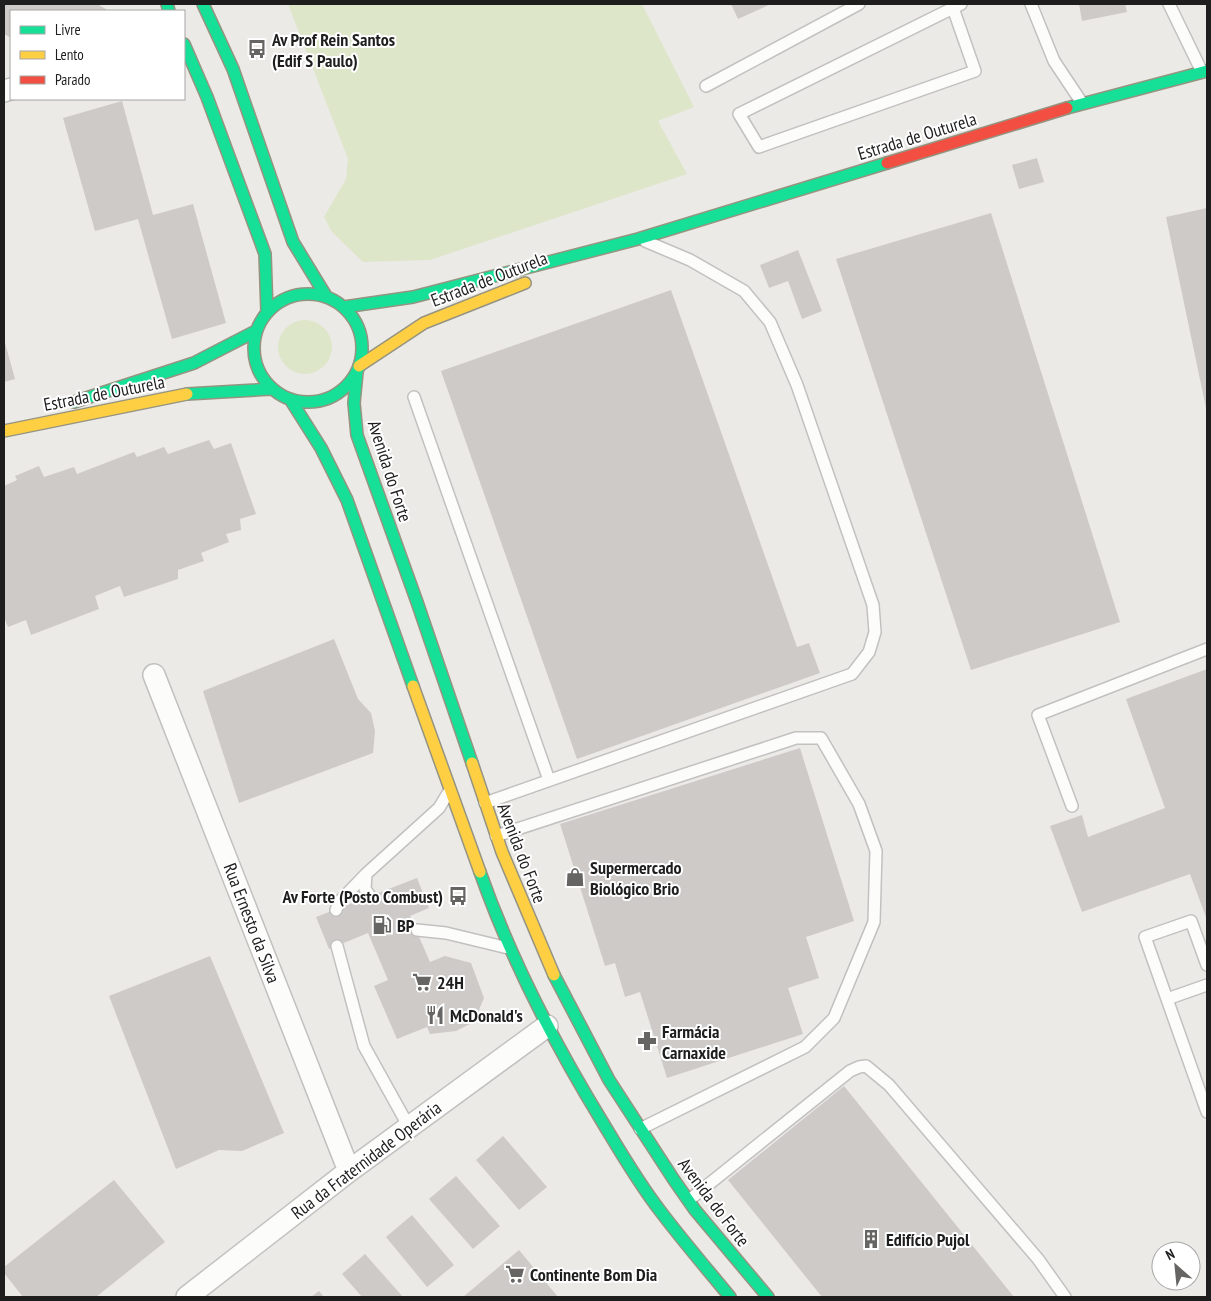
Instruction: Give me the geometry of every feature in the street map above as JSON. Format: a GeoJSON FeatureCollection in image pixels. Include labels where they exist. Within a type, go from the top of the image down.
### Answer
{"type":"FeatureCollection","features":[{"type":"Feature","properties":{"kind":"street"},"geometry":{"type":"LineString","coordinates":[[203,4],[233,69],[293,242],[326,296]]}},
{"type":"Feature","properties":{"kind":"street"},"geometry":{"type":"LineString","coordinates":[[185,46],[207,98],[265,254],[267,312]]}},
{"type":"Feature","properties":{"kind":"street","name":"Estrada de Outurela"},"geometry":{"type":"LineString","coordinates":[[344,307],[413,297],[638,239],[1082,104],[1205,72]]}},
{"type":"Feature","properties":{"kind":"street"},"geometry":{"type":"LineString","coordinates":[[185,78],[207,98]]}},
{"type":"Feature","properties":{"kind":"street","name":"Estrada de Outurela"},"geometry":{"type":"LineString","coordinates":[[358,369],[424,323],[638,239]]}},
{"type":"Feature","properties":{"kind":"street"},"geometry":{"type":"LineString","coordinates":[[310,294],[326,296],[344,307],[354,320],[360,334],[362,350],[358,369],[348,385],[336,395],[321,401],[306,402],[290,399],[271,389],[261,377],[255,362],[253,346],[256,330],[267,312],[279,302],[294,296],[310,294]]}},
{"type":"Feature","properties":{"kind":"street","name":"Estrada de Outurela"},"geometry":{"type":"LineString","coordinates":[[67,404],[194,363],[256,330]]}},
{"type":"Feature","properties":{"kind":"street","name":"Avenida do Forte"},"geometry":{"type":"LineString","coordinates":[[358,369],[353,401],[356,435],[416,602],[496,836],[519,896],[561,990],[590,1047],[640,1129],[689,1200],[768,1297]]}},
{"type":"Feature","properties":{"kind":"street","name":"Estrada de Outurela"},"geometry":{"type":"LineString","coordinates":[[4,431],[195,393],[271,389]]}},
{"type":"Feature","properties":{"kind":"street"},"geometry":{"type":"LineString","coordinates":[[290,399],[330,462],[347,500],[496,918],[547,1026],[573,1074],[633,1172],[666,1218],[730,1297]]}},
{"type":"Feature","properties":{"kind":"street","name":"Estrada de Outurela"},"geometry":{"type":"LineString","coordinates":[[4,425],[49,410]]}},
{"type":"Feature","properties":{"kind":"street","name":"Rua Ernesto da Silva"},"geometry":{"type":"LineString","coordinates":[[154,674],[349,1171]]}},
{"type":"Feature","properties":{"kind":"street","name":"Rua da Fraternidade Operária"},"geometry":{"type":"LineString","coordinates":[[187,1297],[349,1171],[547,1026]]}},
{"type":"Feature","properties":{"kind":"lane"},"geometry":{"type":"LineString","coordinates":[[706,86],[859,4]]}},
{"type":"Feature","properties":{"kind":"lane"},"geometry":{"type":"LineString","coordinates":[[1031,4],[1054,61],[1082,104]]}},
{"type":"Feature","properties":{"kind":"lane"},"geometry":{"type":"LineString","coordinates":[[1169,4],[1205,72]]}},
{"type":"Feature","properties":{"kind":"lane"},"geometry":{"type":"LineString","coordinates":[[957,6],[975,71],[759,147],[739,114],[837,65],[957,6]]}},
{"type":"Feature","properties":{"kind":"lane"},"geometry":{"type":"LineString","coordinates":[[485,803],[852,674],[869,652],[875,632],[873,604],[797,386],[770,322],[744,291],[690,260],[638,239]]}},
{"type":"Feature","properties":{"kind":"lane"},"geometry":{"type":"LineString","coordinates":[[414,397],[549,780]]}},
{"type":"Feature","properties":{"kind":"lane"},"geometry":{"type":"LineString","coordinates":[[1072,806],[1038,715],[1207,649]]}},
{"type":"Feature","properties":{"kind":"lane"},"geometry":{"type":"LineString","coordinates":[[496,836],[796,738],[820,738],[859,804],[876,852],[874,922],[834,1018],[805,1047],[640,1129]]}},
{"type":"Feature","properties":{"kind":"lane"},"geometry":{"type":"LineString","coordinates":[[336,910],[339,902],[366,874],[439,808],[448,796],[449,786]]}},
{"type":"Feature","properties":{"kind":"lane"},"geometry":{"type":"LineString","coordinates":[[366,874],[365,889],[370,896]]}},
{"type":"Feature","properties":{"kind":"lane"},"geometry":{"type":"LineString","coordinates":[[1207,964],[1190,921],[1145,937],[1207,1112]]}},
{"type":"Feature","properties":{"kind":"lane"},"geometry":{"type":"LineString","coordinates":[[417,930],[446,934],[510,948]]}},
{"type":"Feature","properties":{"kind":"lane"},"geometry":{"type":"LineString","coordinates":[[337,946],[364,1046],[409,1127]]}},
{"type":"Feature","properties":{"kind":"lane"},"geometry":{"type":"LineString","coordinates":[[1167,999],[1207,985]]}},
{"type":"Feature","properties":{"kind":"lane"},"geometry":{"type":"LineString","coordinates":[[689,1200],[850,1071],[866,1066],[889,1085],[1038,1259],[1065,1297]]}},
{"type":"Feature","properties":{"kind":"green space"},"geometry":{"type":"Polygon","coordinates":[[[288,4],[642,4],[694,107],[658,121],[687,174],[430,260],[363,262],[332,232],[324,217],[346,179],[348,159],[288,4]]]}},
{"type":"Feature","properties":{"kind":"green space"},"geometry":{"type":"Polygon","coordinates":[[[300,320],[310,320],[320,324],[328,332],[332,347],[328,362],[320,370],[310,374],[300,374],[290,370],[282,362],[278,352],[278,342],[282,332],[290,324],[300,320]]]}},
{"type":"Feature","properties":{"kind":"building"},"geometry":{"type":"Polygon","coordinates":[[[4,4],[99,5],[107,10],[10,10],[10,37],[4,34],[4,4]]]}},
{"type":"Feature","properties":{"kind":"building"},"geometry":{"type":"Polygon","coordinates":[[[731,4],[771,4],[738,19],[731,4]]]}},
{"type":"Feature","properties":{"kind":"building"},"geometry":{"type":"Polygon","coordinates":[[[1079,4],[1125,4],[1127,12],[1082,21],[1079,4]]]}},
{"type":"Feature","properties":{"kind":"building"},"geometry":{"type":"Polygon","coordinates":[[[122,101],[153,215],[193,204],[226,323],[172,339],[138,219],[95,231],[63,118],[122,101]]]}},
{"type":"Feature","properties":{"kind":"building"},"geometry":{"type":"Polygon","coordinates":[[[1037,158],[1044,182],[1019,189],[1012,165],[1037,158]]]}},
{"type":"Feature","properties":{"kind":"building"},"geometry":{"type":"Polygon","coordinates":[[[1207,208],[1207,408],[1206,408],[1166,217],[1207,208]]]}},
{"type":"Feature","properties":{"kind":"building"},"geometry":{"type":"Polygon","coordinates":[[[991,213],[1120,622],[971,670],[836,259],[991,213]]]}},
{"type":"Feature","properties":{"kind":"building"},"geometry":{"type":"Polygon","coordinates":[[[798,250],[822,311],[802,319],[788,281],[769,288],[760,265],[798,250]]]}},
{"type":"Feature","properties":{"kind":"building"},"geometry":{"type":"Polygon","coordinates":[[[671,290],[797,647],[809,643],[820,673],[577,759],[441,371],[671,290]]]}},
{"type":"Feature","properties":{"kind":"building"},"geometry":{"type":"Polygon","coordinates":[[[4,339],[15,379],[4,382],[4,339]]]}},
{"type":"Feature","properties":{"kind":"building"},"geometry":{"type":"Polygon","coordinates":[[[209,440],[214,449],[231,443],[256,514],[240,519],[241,530],[226,534],[229,542],[201,553],[204,561],[178,570],[178,579],[124,597],[120,586],[95,596],[99,609],[31,635],[26,620],[8,627],[4,617],[4,486],[17,480],[15,476],[39,466],[44,477],[74,467],[77,474],[134,452],[137,457],[164,447],[168,454],[209,440]]]}},
{"type":"Feature","properties":{"kind":"building"},"geometry":{"type":"Polygon","coordinates":[[[334,639],[358,699],[371,713],[375,731],[373,753],[239,803],[203,691],[334,639]]]}},
{"type":"Feature","properties":{"kind":"building"},"geometry":{"type":"Polygon","coordinates":[[[1207,669],[1207,920],[1190,874],[1082,912],[1050,826],[1082,815],[1088,837],[1165,808],[1126,699],[1207,669]]]}},
{"type":"Feature","properties":{"kind":"building"},"geometry":{"type":"Polygon","coordinates":[[[800,748],[854,921],[806,937],[819,978],[788,988],[803,1034],[667,1078],[640,992],[625,997],[615,963],[605,966],[560,824],[800,748]]]}},
{"type":"Feature","properties":{"kind":"building"},"geometry":{"type":"Polygon","coordinates":[[[417,878],[429,908],[410,916],[430,962],[445,956],[471,963],[484,998],[474,1022],[456,1031],[430,1034],[427,1027],[397,1039],[374,986],[388,980],[368,933],[329,949],[316,917],[417,878]]]}},
{"type":"Feature","properties":{"kind":"building"},"geometry":{"type":"Polygon","coordinates":[[[210,956],[284,1133],[242,1151],[219,1150],[176,1169],[109,996],[210,956]]]}},
{"type":"Feature","properties":{"kind":"building","name":"Edifício Pujol"},"geometry":{"type":"Polygon","coordinates":[[[844,1086],[1014,1297],[822,1297],[728,1180],[844,1086]]]}},
{"type":"Feature","properties":{"kind":"building"},"geometry":{"type":"Polygon","coordinates":[[[503,1136],[547,1187],[519,1210],[476,1160],[503,1136]]]}},
{"type":"Feature","properties":{"kind":"building"},"geometry":{"type":"Polygon","coordinates":[[[456,1176],[500,1226],[473,1249],[429,1199],[456,1176]]]}},
{"type":"Feature","properties":{"kind":"building"},"geometry":{"type":"Polygon","coordinates":[[[114,1180],[165,1242],[96,1297],[23,1297],[4,1273],[4,1267],[114,1180]]]}},
{"type":"Feature","properties":{"kind":"building"},"geometry":{"type":"Polygon","coordinates":[[[412,1215],[454,1265],[427,1287],[386,1237],[412,1215]]]}},
{"type":"Feature","properties":{"kind":"building","name":"Continente Bom Dia"},"geometry":{"type":"Polygon","coordinates":[[[519,1250],[558,1297],[463,1297],[519,1250]]]}},
{"type":"Feature","properties":{"kind":"building"},"geometry":{"type":"Polygon","coordinates":[[[365,1254],[403,1297],[362,1297],[342,1274],[365,1254]]]}},
{"type":"Feature","properties":{"kind":"building"},"geometry":{"type":"Polygon","coordinates":[[[319,1291],[324,1297],[311,1297],[319,1291]]]}},
{"type":"Feature","properties":{"kind":"traffic: fast"},"geometry":{"type":"LineString","coordinates":[[167,4],[169,10]]}},
{"type":"Feature","properties":{"kind":"traffic: fast"},"geometry":{"type":"LineString","coordinates":[[203,4],[233,69],[293,242],[326,296]]}},
{"type":"Feature","properties":{"kind":"traffic: fast"},"geometry":{"type":"LineString","coordinates":[[185,46],[207,97],[265,254],[267,312]]}},
{"type":"Feature","properties":{"kind":"traffic: fast"},"geometry":{"type":"LineString","coordinates":[[1067,108],[1207,71]]}},
{"type":"Feature","properties":{"kind":"traffic: fast"},"geometry":{"type":"LineString","coordinates":[[344,307],[413,297],[638,239],[887,163]]}},
{"type":"Feature","properties":{"kind":"traffic: fast"},"geometry":{"type":"LineString","coordinates":[[308,294],[329,298],[346,310],[358,327],[362,348],[358,369],[346,386],[329,398],[308,402],[287,398],[270,386],[258,369],[254,348],[258,327],[270,310],[287,298],[308,294]]}},
{"type":"Feature","properties":{"kind":"traffic: fast"},"geometry":{"type":"LineString","coordinates":[[74,402],[194,363],[256,331]]}},
{"type":"Feature","properties":{"kind":"traffic: fast"},"geometry":{"type":"LineString","coordinates":[[357,372],[354,403],[357,435],[472,763]]}},
{"type":"Feature","properties":{"kind":"traffic: fast"},"geometry":{"type":"LineString","coordinates":[[187,394],[271,389]]}},
{"type":"Feature","properties":{"kind":"traffic: fast"},"geometry":{"type":"LineString","coordinates":[[290,399],[321,448],[347,500],[413,686]]}},
{"type":"Feature","properties":{"kind":"traffic: fast"},"geometry":{"type":"LineString","coordinates":[[480,872],[505,937],[520,969],[551,1032],[585,1093],[645,1190],[678,1234],[730,1297]]}},
{"type":"Feature","properties":{"kind":"traffic: fast"},"geometry":{"type":"LineString","coordinates":[[554,975],[609,1080],[674,1180],[695,1210],[768,1297]]}},
{"type":"Feature","properties":{"kind":"traffic: slow"},"geometry":{"type":"LineString","coordinates":[[359,366],[424,323],[525,283]]}},
{"type":"Feature","properties":{"kind":"traffic: slow"},"geometry":{"type":"LineString","coordinates":[[4,431],[187,394]]}},
{"type":"Feature","properties":{"kind":"traffic: slow"},"geometry":{"type":"LineString","coordinates":[[413,686],[480,872]]}},
{"type":"Feature","properties":{"kind":"traffic: slow"},"geometry":{"type":"LineString","coordinates":[[472,763],[502,852],[554,975]]}},
{"type":"Feature","properties":{"kind":"traffic: jam"},"geometry":{"type":"LineString","coordinates":[[887,163],[1067,108]]}},
{"type":"Feature","properties":{"kind":"place","name":"Av Prof Rein Santos (Edif S Paulo)"},"geometry":{"type":"Point","coordinates":[257,49]}},
{"type":"Feature","properties":{"kind":"place","name":"Supermercado Biológico Brio"},"geometry":{"type":"Point","coordinates":[575,877]}},
{"type":"Feature","properties":{"kind":"place","name":"Av Forte (Posto Combust)"},"geometry":{"type":"Point","coordinates":[458,896]}},
{"type":"Feature","properties":{"kind":"place","name":"BP"},"geometry":{"type":"Point","coordinates":[382,925]}},
{"type":"Feature","properties":{"kind":"place","name":"24H"},"geometry":{"type":"Point","coordinates":[422,982]}},
{"type":"Feature","properties":{"kind":"place","name":"McDonald's"},"geometry":{"type":"Point","coordinates":[435,1015]}},
{"type":"Feature","properties":{"kind":"place","name":"Farmácia Carnaxide"},"geometry":{"type":"Point","coordinates":[647,1041]}},
{"type":"Feature","properties":{"kind":"place","name":"Edifício Pujol"},"geometry":{"type":"Point","coordinates":[871,1239]}},
{"type":"Feature","properties":{"kind":"place","name":"Continente Bom Dia"},"geometry":{"type":"Point","coordinates":[515,1274]}}]}
